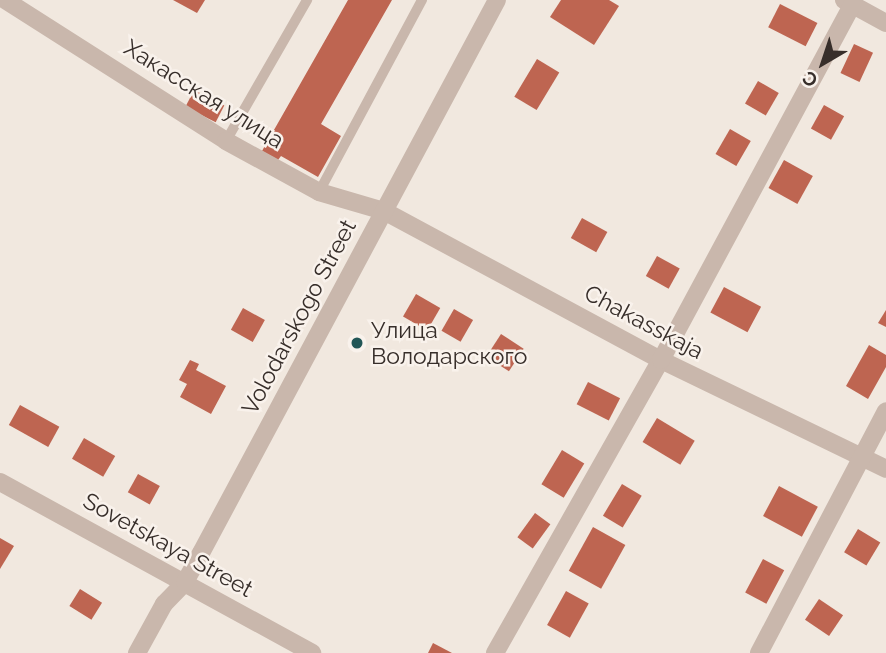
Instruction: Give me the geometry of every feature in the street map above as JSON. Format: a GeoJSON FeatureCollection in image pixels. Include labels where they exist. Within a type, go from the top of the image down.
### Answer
{"type":"FeatureCollection","features":[{"type":"Feature","properties":{"kind":"street","name":"Хакасская улица"},"geometry":{"type":"LineString","coordinates":[[5,0],[226,141],[319,192],[384,211]]}},
{"type":"Feature","properties":{"kind":"street","name":"Volodarskogo Street"},"geometry":{"type":"LineString","coordinates":[[138,653],[164,604],[184,582],[497,0]]}},
{"type":"Feature","properties":{"kind":"street"},"geometry":{"type":"LineString","coordinates":[[495,653],[661,360],[848,2],[886,23]]}},
{"type":"Feature","properties":{"kind":"street","name":"Chakasskaja"},"geometry":{"type":"LineString","coordinates":[[384,211],[661,360],[886,469]]}},
{"type":"Feature","properties":{"kind":"street"},"geometry":{"type":"LineString","coordinates":[[759,653],[886,411]]}},
{"type":"Feature","properties":{"kind":"street","name":"Sovetskaya Street"},"geometry":{"type":"LineString","coordinates":[[0,482],[312,653]]}},
{"type":"Feature","properties":{"kind":"lane"},"geometry":{"type":"LineString","coordinates":[[226,141],[307,0]]}},
{"type":"Feature","properties":{"kind":"lane"},"geometry":{"type":"LineString","coordinates":[[319,192],[422,0]]}},
{"type":"Feature","properties":{"kind":"building"},"geometry":{"type":"Polygon","coordinates":[[[173,0],[205,0],[197,13],[173,0]]]}},
{"type":"Feature","properties":{"kind":"building"},"geometry":{"type":"Polygon","coordinates":[[[348,0],[392,0],[321,124],[341,136],[318,177],[281,156],[278,160],[262,151],[348,0]]]}},
{"type":"Feature","properties":{"kind":"building"},"geometry":{"type":"Polygon","coordinates":[[[561,0],[609,0],[619,6],[594,45],[550,17],[561,0]]]}},
{"type":"Feature","properties":{"kind":"building"},"geometry":{"type":"Polygon","coordinates":[[[780,4],[817,23],[806,46],[768,27],[780,4]]]}},
{"type":"Feature","properties":{"kind":"building"},"geometry":{"type":"Polygon","coordinates":[[[854,44],[873,53],[860,82],[840,73],[854,44]]]}},
{"type":"Feature","properties":{"kind":"building"},"geometry":{"type":"Polygon","coordinates":[[[537,59],[559,72],[537,110],[514,97],[537,59]]]}},
{"type":"Feature","properties":{"kind":"building"},"geometry":{"type":"Polygon","coordinates":[[[758,81],[779,93],[766,116],[745,104],[758,81]]]}},
{"type":"Feature","properties":{"kind":"building"},"geometry":{"type":"Polygon","coordinates":[[[194,90],[224,105],[216,122],[185,107],[194,90]]]}},
{"type":"Feature","properties":{"kind":"building"},"geometry":{"type":"Polygon","coordinates":[[[824,105],[844,116],[831,140],[811,129],[824,105]]]}},
{"type":"Feature","properties":{"kind":"building"},"geometry":{"type":"Polygon","coordinates":[[[730,129],[751,141],[736,166],[716,154],[730,129]]]}},
{"type":"Feature","properties":{"kind":"building"},"geometry":{"type":"Polygon","coordinates":[[[784,160],[813,176],[797,204],[768,188],[784,160]]]}},
{"type":"Feature","properties":{"kind":"building"},"geometry":{"type":"Polygon","coordinates":[[[582,218],[607,232],[596,252],[571,238],[582,218]]]}},
{"type":"Feature","properties":{"kind":"building"},"geometry":{"type":"Polygon","coordinates":[[[657,256],[680,269],[669,289],[646,276],[657,256]]]}},
{"type":"Feature","properties":{"kind":"building"},"geometry":{"type":"Polygon","coordinates":[[[724,287],[761,307],[747,332],[710,313],[724,287]]]}},
{"type":"Feature","properties":{"kind":"building"},"geometry":{"type":"Polygon","coordinates":[[[416,294],[440,308],[427,331],[403,317],[416,294]]]}},
{"type":"Feature","properties":{"kind":"building"},"geometry":{"type":"Polygon","coordinates":[[[243,308],[265,320],[253,342],[231,330],[243,308]]]}},
{"type":"Feature","properties":{"kind":"building"},"geometry":{"type":"Polygon","coordinates":[[[454,309],[473,320],[461,342],[442,331],[454,309]]]}},
{"type":"Feature","properties":{"kind":"building"},"geometry":{"type":"Polygon","coordinates":[[[886,310],[886,327],[878,323],[886,310]]]}},
{"type":"Feature","properties":{"kind":"building"},"geometry":{"type":"Polygon","coordinates":[[[501,334],[524,349],[509,371],[486,357],[501,334]]]}},
{"type":"Feature","properties":{"kind":"building"},"geometry":{"type":"Polygon","coordinates":[[[869,345],[886,355],[886,367],[868,399],[846,386],[869,345]]]}},
{"type":"Feature","properties":{"kind":"building"},"geometry":{"type":"Polygon","coordinates":[[[190,360],[199,364],[196,370],[226,386],[211,414],[180,397],[187,384],[179,380],[190,360]]]}},
{"type":"Feature","properties":{"kind":"building"},"geometry":{"type":"Polygon","coordinates":[[[588,382],[620,398],[609,421],[577,404],[588,382]]]}},
{"type":"Feature","properties":{"kind":"building"},"geometry":{"type":"Polygon","coordinates":[[[20,405],[59,427],[48,447],[9,425],[20,405]]]}},
{"type":"Feature","properties":{"kind":"building"},"geometry":{"type":"Polygon","coordinates":[[[657,418],[695,441],[680,465],[643,442],[657,418]]]}},
{"type":"Feature","properties":{"kind":"building"},"geometry":{"type":"Polygon","coordinates":[[[84,438],[115,456],[103,477],[72,459],[84,438]]]}},
{"type":"Feature","properties":{"kind":"building"},"geometry":{"type":"Polygon","coordinates":[[[562,450],[584,463],[564,498],[541,484],[562,450]]]}},
{"type":"Feature","properties":{"kind":"building"},"geometry":{"type":"Polygon","coordinates":[[[138,474],[160,486],[150,504],[128,492],[138,474]]]}},
{"type":"Feature","properties":{"kind":"building"},"geometry":{"type":"Polygon","coordinates":[[[622,484],[642,496],[623,528],[603,516],[622,484]]]}},
{"type":"Feature","properties":{"kind":"building"},"geometry":{"type":"Polygon","coordinates":[[[779,486],[818,507],[802,537],[763,516],[779,486]]]}},
{"type":"Feature","properties":{"kind":"building"},"geometry":{"type":"Polygon","coordinates":[[[535,513],[550,524],[533,548],[517,537],[535,513]]]}},
{"type":"Feature","properties":{"kind":"building"},"geometry":{"type":"Polygon","coordinates":[[[593,527],[625,545],[601,589],[569,571],[593,527]]]}},
{"type":"Feature","properties":{"kind":"building"},"geometry":{"type":"Polygon","coordinates":[[[858,529],[880,542],[866,566],[844,552],[858,529]]]}},
{"type":"Feature","properties":{"kind":"building"},"geometry":{"type":"Polygon","coordinates":[[[0,538],[14,546],[0,569],[0,538]]]}},
{"type":"Feature","properties":{"kind":"building"},"geometry":{"type":"Polygon","coordinates":[[[763,559],[784,570],[766,604],[745,593],[763,559]]]}},
{"type":"Feature","properties":{"kind":"building"},"geometry":{"type":"Polygon","coordinates":[[[80,589],[102,603],[91,620],[69,606],[80,589]]]}},
{"type":"Feature","properties":{"kind":"building"},"geometry":{"type":"Polygon","coordinates":[[[566,591],[589,604],[570,638],[547,625],[566,591]]]}},
{"type":"Feature","properties":{"kind":"building"},"geometry":{"type":"Polygon","coordinates":[[[819,599],[843,615],[829,636],[805,620],[819,599]]]}},
{"type":"Feature","properties":{"kind":"building"},"geometry":{"type":"Polygon","coordinates":[[[433,643],[452,653],[428,653],[433,643]]]}},
{"type":"Feature","properties":{"kind":"place","name":"Улица Володарского"},"geometry":{"type":"Point","coordinates":[357,343]}}]}
